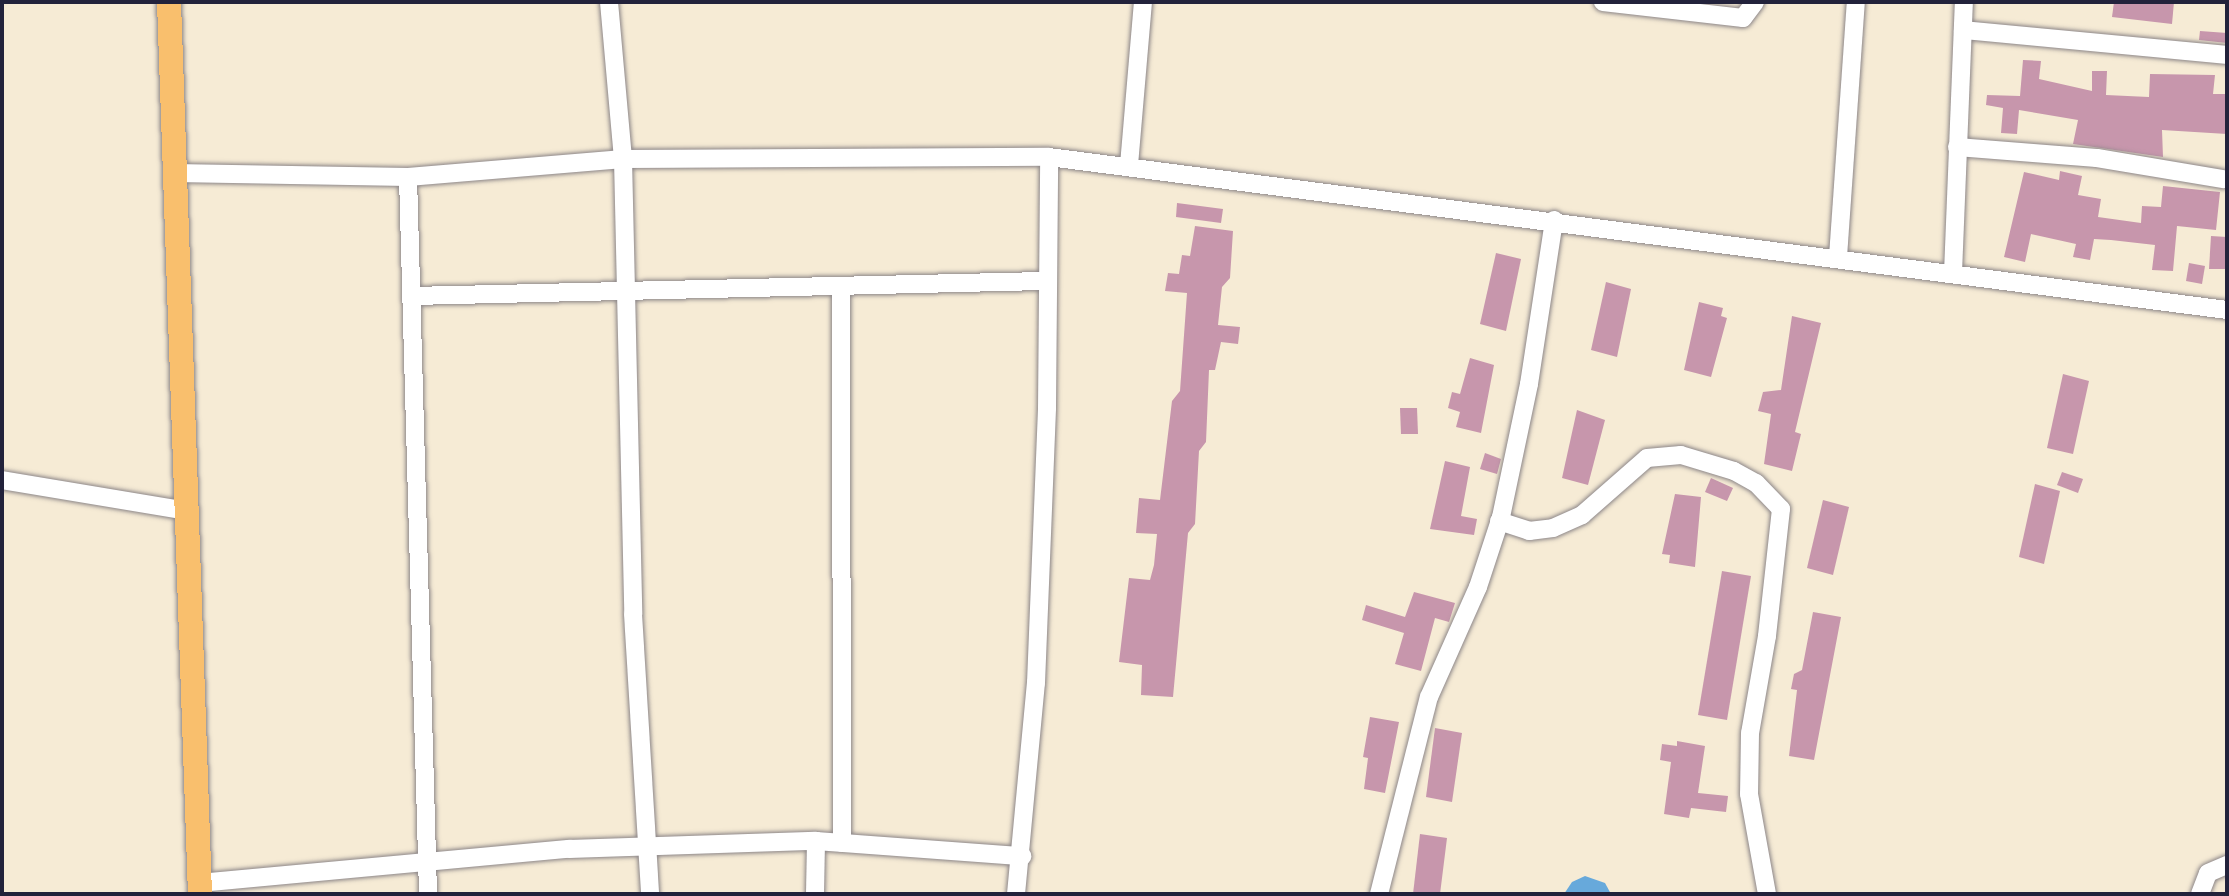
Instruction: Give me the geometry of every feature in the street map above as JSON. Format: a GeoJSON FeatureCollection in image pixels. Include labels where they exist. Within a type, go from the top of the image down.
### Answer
{"type":"FeatureCollection","features":[{"type":"Feature","properties":{"kind":"main road"},"geometry":{"type":"LineString","coordinates":[[169,2],[200,888]]}},
{"type":"Feature","properties":{"kind":"street"},"geometry":{"type":"LineString","coordinates":[[609,2],[623,159],[633,614],[650,894]]}},
{"type":"Feature","properties":{"kind":"street"},"geometry":{"type":"LineString","coordinates":[[1129,165],[1143,2]]}},
{"type":"Feature","properties":{"kind":"street"},"geometry":{"type":"LineString","coordinates":[[1603,2],[1743,18],[1755,2]]}},
{"type":"Feature","properties":{"kind":"street"},"geometry":{"type":"LineString","coordinates":[[1838,257],[1856,2]]}},
{"type":"Feature","properties":{"kind":"street"},"geometry":{"type":"LineString","coordinates":[[1953,273],[1964,2]]}},
{"type":"Feature","properties":{"kind":"street"},"geometry":{"type":"LineString","coordinates":[[1963,30],[2227,55]]}},
{"type":"Feature","properties":{"kind":"street"},"geometry":{"type":"LineString","coordinates":[[1957,147],[2097,158],[2223,179]]}},
{"type":"Feature","properties":{"kind":"street"},"geometry":{"type":"LineString","coordinates":[[174,173],[408,177],[623,159],[1049,157],[1554,220],[2227,310]]}},
{"type":"Feature","properties":{"kind":"street"},"geometry":{"type":"LineString","coordinates":[[1016,894],[1022,856],[1046,439],[1045,281],[1049,157]]}},
{"type":"Feature","properties":{"kind":"street"},"geometry":{"type":"LineString","coordinates":[[408,177],[428,894]]}},
{"type":"Feature","properties":{"kind":"street"},"geometry":{"type":"LineString","coordinates":[[1379,894],[1429,697],[1478,587],[1499,521],[1529,384],[1554,220]]}},
{"type":"Feature","properties":{"kind":"street"},"geometry":{"type":"LineString","coordinates":[[412,296],[1045,281]]}},
{"type":"Feature","properties":{"kind":"street"},"geometry":{"type":"LineString","coordinates":[[841,286],[842,843]]}},
{"type":"Feature","properties":{"kind":"street"},"geometry":{"type":"LineString","coordinates":[[1499,521],[1529,531],[1553,528],[1582,515],[1647,458],[1681,455],[1745,477],[1781,509],[1767,636],[1750,733],[1749,794],[1767,894]]}},
{"type":"Feature","properties":{"kind":"street"},"geometry":{"type":"LineString","coordinates":[[2,480],[188,511]]}},
{"type":"Feature","properties":{"kind":"street"},"geometry":{"type":"LineString","coordinates":[[200,888],[426,862],[647,847],[816,841],[1022,856]]}},
{"type":"Feature","properties":{"kind":"street"},"geometry":{"type":"LineString","coordinates":[[815,894],[816,841]]}},
{"type":"Feature","properties":{"kind":"street"},"geometry":{"type":"LineString","coordinates":[[2200,894],[2208,873],[2227,865]]}},
{"type":"Feature","properties":{"kind":"water"},"geometry":{"type":"Polygon","coordinates":[[[1585,876],[1605,883],[1611,894],[1564,894],[1572,882],[1585,876]]]}},
{"type":"Feature","properties":{"kind":"building"},"geometry":{"type":"Polygon","coordinates":[[[2114,2],[2174,2],[2172,24],[2112,17],[2114,2]]]}},
{"type":"Feature","properties":{"kind":"building"},"geometry":{"type":"Polygon","coordinates":[[[2200,31],[2227,33],[2227,43],[2199,40],[2200,31]]]}},
{"type":"Feature","properties":{"kind":"building"},"geometry":{"type":"Polygon","coordinates":[[[2023,60],[2041,61],[2039,79],[2092,91],[2092,71],[2107,71],[2106,95],[2149,97],[2150,74],[2215,75],[2213,94],[2227,94],[2227,134],[2162,130],[2163,157],[2073,144],[2078,120],[2019,110],[2017,134],[2001,133],[2003,108],[1986,105],[1987,95],[2020,96],[2023,60]]]}},
{"type":"Feature","properties":{"kind":"building"},"geometry":{"type":"Polygon","coordinates":[[[2060,171],[2082,176],[2078,195],[2101,199],[2098,217],[2141,223],[2142,206],[2161,207],[2163,186],[2220,192],[2216,230],[2177,226],[2173,271],[2152,270],[2155,245],[2111,240],[2094,239],[2090,260],[2073,257],[2076,244],[2031,234],[2025,262],[2004,257],[2024,172],[2059,180],[2060,171]]]}},
{"type":"Feature","properties":{"kind":"building"},"geometry":{"type":"Polygon","coordinates":[[[1177,203],[1223,209],[1221,223],[1176,217],[1177,203]]]}},
{"type":"Feature","properties":{"kind":"building"},"geometry":{"type":"Polygon","coordinates":[[[1195,226],[1233,231],[1230,278],[1222,287],[1218,325],[1240,327],[1238,344],[1221,342],[1215,370],[1209,370],[1206,442],[1199,451],[1195,524],[1188,533],[1173,697],[1141,695],[1142,665],[1119,662],[1129,578],[1150,580],[1154,565],[1157,534],[1136,533],[1139,498],[1160,500],[1172,401],[1180,391],[1187,293],[1165,291],[1168,273],[1179,274],[1182,255],[1190,256],[1195,226]]]}},
{"type":"Feature","properties":{"kind":"building"},"geometry":{"type":"Polygon","coordinates":[[[2211,236],[2227,237],[2226,269],[2209,269],[2211,236]]]}},
{"type":"Feature","properties":{"kind":"building"},"geometry":{"type":"Polygon","coordinates":[[[1496,253],[1521,259],[1506,331],[1480,324],[1496,253]]]}},
{"type":"Feature","properties":{"kind":"building"},"geometry":{"type":"Polygon","coordinates":[[[2189,263],[2205,266],[2202,284],[2186,281],[2189,263]]]}},
{"type":"Feature","properties":{"kind":"building"},"geometry":{"type":"Polygon","coordinates":[[[1606,282],[1631,289],[1617,357],[1591,350],[1606,282]]]}},
{"type":"Feature","properties":{"kind":"building"},"geometry":{"type":"Polygon","coordinates":[[[1699,302],[1723,308],[1721,316],[1727,318],[1711,377],[1684,370],[1699,302]]]}},
{"type":"Feature","properties":{"kind":"building"},"geometry":{"type":"Polygon","coordinates":[[[1792,316],[1821,323],[1795,432],[1801,434],[1792,471],[1764,464],[1771,414],[1758,411],[1763,392],[1781,390],[1792,316]]]}},
{"type":"Feature","properties":{"kind":"building"},"geometry":{"type":"Polygon","coordinates":[[[1470,358],[1494,365],[1481,433],[1456,427],[1460,412],[1448,408],[1452,392],[1460,394],[1470,358]]]}},
{"type":"Feature","properties":{"kind":"building"},"geometry":{"type":"Polygon","coordinates":[[[2063,374],[2089,381],[2073,454],[2047,448],[2063,374]]]}},
{"type":"Feature","properties":{"kind":"building"},"geometry":{"type":"Polygon","coordinates":[[[1400,408],[1417,408],[1418,434],[1401,434],[1400,408]]]}},
{"type":"Feature","properties":{"kind":"building"},"geometry":{"type":"Polygon","coordinates":[[[1577,410],[1605,420],[1588,485],[1562,478],[1577,410]]]}},
{"type":"Feature","properties":{"kind":"building"},"geometry":{"type":"Polygon","coordinates":[[[1485,453],[1501,459],[1497,474],[1480,469],[1485,453]]]}},
{"type":"Feature","properties":{"kind":"building"},"geometry":{"type":"Polygon","coordinates":[[[1445,461],[1470,467],[1461,516],[1477,519],[1474,535],[1430,529],[1445,461]]]}},
{"type":"Feature","properties":{"kind":"building"},"geometry":{"type":"Polygon","coordinates":[[[2062,472],[2083,479],[2078,493],[2057,485],[2062,472]]]}},
{"type":"Feature","properties":{"kind":"building"},"geometry":{"type":"Polygon","coordinates":[[[1711,478],[1733,488],[1727,501],[1705,492],[1711,478]]]}},
{"type":"Feature","properties":{"kind":"building"},"geometry":{"type":"Polygon","coordinates":[[[2035,484],[2060,491],[2044,564],[2019,557],[2035,484]]]}},
{"type":"Feature","properties":{"kind":"building"},"geometry":{"type":"Polygon","coordinates":[[[1675,494],[1701,497],[1695,567],[1669,563],[1670,555],[1662,554],[1675,494]]]}},
{"type":"Feature","properties":{"kind":"building"},"geometry":{"type":"Polygon","coordinates":[[[1823,500],[1849,507],[1833,575],[1807,568],[1823,500]]]}},
{"type":"Feature","properties":{"kind":"building"},"geometry":{"type":"Polygon","coordinates":[[[1722,571],[1751,576],[1727,720],[1698,715],[1722,571]]]}},
{"type":"Feature","properties":{"kind":"building"},"geometry":{"type":"Polygon","coordinates":[[[1414,592],[1455,603],[1449,622],[1435,618],[1421,671],[1395,664],[1404,633],[1362,620],[1366,605],[1405,617],[1414,592]]]}},
{"type":"Feature","properties":{"kind":"building"},"geometry":{"type":"Polygon","coordinates":[[[1813,612],[1841,617],[1814,760],[1789,756],[1797,690],[1791,689],[1794,674],[1802,670],[1813,612]]]}},
{"type":"Feature","properties":{"kind":"building"},"geometry":{"type":"Polygon","coordinates":[[[1370,717],[1399,722],[1385,793],[1364,789],[1368,758],[1363,757],[1370,717]]]}},
{"type":"Feature","properties":{"kind":"building"},"geometry":{"type":"Polygon","coordinates":[[[1435,728],[1462,733],[1452,802],[1426,797],[1435,728]]]}},
{"type":"Feature","properties":{"kind":"building"},"geometry":{"type":"Polygon","coordinates":[[[1677,741],[1705,746],[1698,793],[1728,796],[1726,812],[1691,808],[1689,818],[1664,814],[1671,762],[1660,760],[1662,744],[1677,746],[1677,741]]]}},
{"type":"Feature","properties":{"kind":"building"},"geometry":{"type":"Polygon","coordinates":[[[1420,834],[1447,838],[1440,894],[1413,894],[1420,834]]]}}]}
